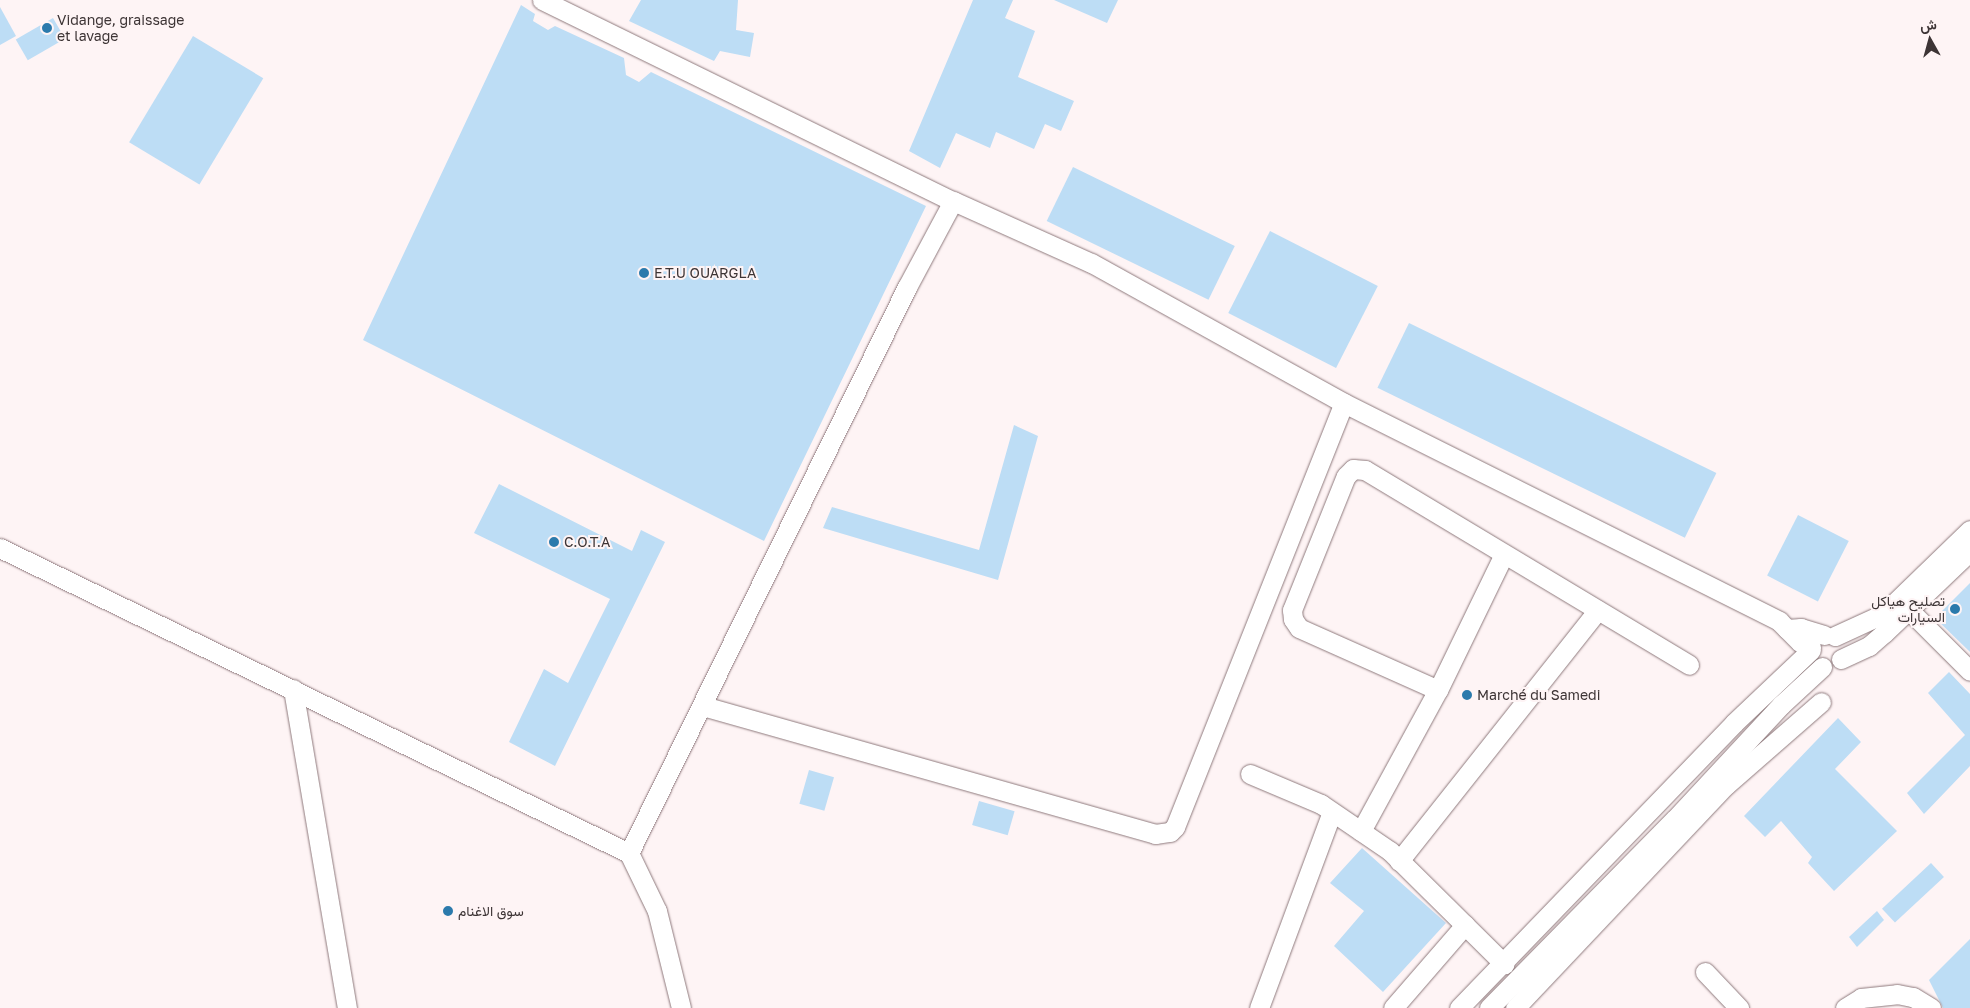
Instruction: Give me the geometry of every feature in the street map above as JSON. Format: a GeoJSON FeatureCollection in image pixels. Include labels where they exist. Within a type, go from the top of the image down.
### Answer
{"type":"FeatureCollection","features":[{"type":"Feature","properties":{"kind":"street"},"geometry":{"type":"LineString","coordinates":[[542,0],[953,201],[1091,263],[1344,403],[1783,625],[1801,628],[1820,642],[1842,644],[1841,659]]}},
{"type":"Feature","properties":{"kind":"street"},"geometry":{"type":"LineString","coordinates":[[629,853],[703,706],[907,286],[953,201]]}},
{"type":"Feature","properties":{"kind":"street"},"geometry":{"type":"LineString","coordinates":[[703,706],[1155,834],[1170,832],[1175,827],[1344,403]]}},
{"type":"Feature","properties":{"kind":"street"},"geometry":{"type":"LineString","coordinates":[[1438,690],[1299,628],[1293,619],[1292,610],[1346,476],[1353,469],[1365,470],[1690,665]]}},
{"type":"Feature","properties":{"kind":"street"},"geometry":{"type":"LineString","coordinates":[[1820,642],[1814,660],[1822,666],[1833,666],[1841,659],[1869,646],[1970,530]]}},
{"type":"Feature","properties":{"kind":"street"},"geometry":{"type":"LineString","coordinates":[[0,548],[629,853],[657,911],[681,1008]]}},
{"type":"Feature","properties":{"kind":"street"},"geometry":{"type":"LineString","coordinates":[[1459,1008],[1504,964],[1787,671],[1820,642],[1902,606],[1970,551]]}},
{"type":"Feature","properties":{"kind":"street"},"geometry":{"type":"LineString","coordinates":[[1360,831],[1438,690],[1504,554]]}},
{"type":"Feature","properties":{"kind":"street"},"geometry":{"type":"LineString","coordinates":[[1902,606],[1970,671]]}},
{"type":"Feature","properties":{"kind":"street"},"geometry":{"type":"LineString","coordinates":[[1400,861],[1598,610]]}},
{"type":"Feature","properties":{"kind":"street"},"geometry":{"type":"LineString","coordinates":[[1783,625],[1790,650],[1787,671]]}},
{"type":"Feature","properties":{"kind":"street"},"geometry":{"type":"LineString","coordinates":[[1489,1008],[1546,962],[1720,779],[1822,666]]}},
{"type":"Feature","properties":{"kind":"street"},"geometry":{"type":"LineString","coordinates":[[293,689],[347,1008]]}},
{"type":"Feature","properties":{"kind":"street"},"geometry":{"type":"LineString","coordinates":[[1515,1008],[1546,962],[1693,797],[1720,779],[1820,702]]}},
{"type":"Feature","properties":{"kind":"street"},"geometry":{"type":"LineString","coordinates":[[1250,774],[1332,812],[1360,831],[1400,861],[1504,964]]}},
{"type":"Feature","properties":{"kind":"street"},"geometry":{"type":"LineString","coordinates":[[1678,783],[1693,797]]}},
{"type":"Feature","properties":{"kind":"street"},"geometry":{"type":"LineString","coordinates":[[1259,1008],[1332,812]]}},
{"type":"Feature","properties":{"kind":"street"},"geometry":{"type":"LineString","coordinates":[[1393,1008],[1465,925]]}},
{"type":"Feature","properties":{"kind":"street"},"geometry":{"type":"LineString","coordinates":[[1524,943],[1546,962]]}},
{"type":"Feature","properties":{"kind":"street"},"geometry":{"type":"LineString","coordinates":[[1705,972],[1738,1008]]}},
{"type":"Feature","properties":{"kind":"street"},"geometry":{"type":"LineString","coordinates":[[1845,1008],[1861,998],[1897,994],[1913,997],[1931,1008]]}},
{"type":"Feature","properties":{"kind":"building"},"geometry":{"type":"Polygon","coordinates":[[[641,0],[738,0],[736,30],[754,33],[750,57],[720,51],[714,61],[629,21],[641,0]]]}},
{"type":"Feature","properties":{"kind":"building"},"geometry":{"type":"Polygon","coordinates":[[[973,0],[1013,0],[1005,18],[1035,31],[1018,77],[1074,101],[1061,131],[1045,124],[1034,149],[996,132],[990,148],[956,133],[940,168],[909,151],[973,0]]]}},
{"type":"Feature","properties":{"kind":"building"},"geometry":{"type":"Polygon","coordinates":[[[1054,0],[1118,0],[1107,23],[1054,0]]]}},
{"type":"Feature","properties":{"kind":"building","name":"E.T.U OUARGLA"},"geometry":{"type":"Polygon","coordinates":[[[521,5],[535,14],[533,21],[548,30],[555,26],[624,58],[626,75],[639,82],[651,72],[926,206],[764,541],[363,340],[521,5]]]}},
{"type":"Feature","properties":{"kind":"building"},"geometry":{"type":"Polygon","coordinates":[[[0,7],[16,36],[0,45],[0,7]]]}},
{"type":"Feature","properties":{"kind":"building","name":"Vidange, graissage et lavage"},"geometry":{"type":"Polygon","coordinates":[[[53,18],[65,39],[28,60],[16,40],[53,18]]]}},
{"type":"Feature","properties":{"kind":"building"},"geometry":{"type":"Polygon","coordinates":[[[193,36],[263,78],[199,185],[129,142],[193,36]]]}},
{"type":"Feature","properties":{"kind":"building"},"geometry":{"type":"Polygon","coordinates":[[[1073,167],[1235,246],[1208,300],[1047,221],[1073,167]]]}},
{"type":"Feature","properties":{"kind":"building"},"geometry":{"type":"Polygon","coordinates":[[[1270,231],[1378,286],[1336,368],[1228,313],[1270,231]]]}},
{"type":"Feature","properties":{"kind":"building"},"geometry":{"type":"Polygon","coordinates":[[[1409,323],[1716,473],[1685,538],[1377,388],[1409,323]]]}},
{"type":"Feature","properties":{"kind":"building"},"geometry":{"type":"Polygon","coordinates":[[[1014,425],[1038,436],[998,580],[823,528],[832,507],[979,550],[1014,425]]]}},
{"type":"Feature","properties":{"kind":"building"},"geometry":{"type":"Polygon","coordinates":[[[499,484],[632,551],[641,530],[665,542],[555,766],[509,742],[544,669],[568,683],[610,599],[474,533],[499,484]]]}},
{"type":"Feature","properties":{"kind":"building"},"geometry":{"type":"Polygon","coordinates":[[[1798,515],[1849,541],[1818,601],[1767,576],[1798,515]]]}},
{"type":"Feature","properties":{"kind":"building"},"geometry":{"type":"Polygon","coordinates":[[[1970,583],[1970,652],[1935,618],[1970,583]]]}},
{"type":"Feature","properties":{"kind":"building"},"geometry":{"type":"Polygon","coordinates":[[[1949,672],[1970,694],[1970,766],[1924,814],[1907,793],[1965,735],[1928,693],[1949,672]]]}},
{"type":"Feature","properties":{"kind":"building"},"geometry":{"type":"Polygon","coordinates":[[[1838,718],[1861,742],[1835,769],[1897,831],[1834,891],[1808,863],[1812,857],[1781,821],[1765,837],[1744,816],[1838,718]]]}},
{"type":"Feature","properties":{"kind":"building"},"geometry":{"type":"Polygon","coordinates":[[[809,770],[834,777],[824,811],[799,804],[809,770]]]}},
{"type":"Feature","properties":{"kind":"building"},"geometry":{"type":"Polygon","coordinates":[[[979,801],[1015,811],[1008,835],[972,825],[979,801]]]}},
{"type":"Feature","properties":{"kind":"building"},"geometry":{"type":"Polygon","coordinates":[[[1362,848],[1446,923],[1383,992],[1334,946],[1364,911],[1330,883],[1362,848]]]}},
{"type":"Feature","properties":{"kind":"building"},"geometry":{"type":"Polygon","coordinates":[[[1931,863],[1944,877],[1895,923],[1882,909],[1931,863]]]}},
{"type":"Feature","properties":{"kind":"building"},"geometry":{"type":"Polygon","coordinates":[[[1877,911],[1884,920],[1857,947],[1849,937],[1877,911]]]}},
{"type":"Feature","properties":{"kind":"building"},"geometry":{"type":"Polygon","coordinates":[[[1970,939],[1970,1008],[1943,1008],[1929,980],[1970,939]]]}},
{"type":"Feature","properties":{"kind":"place","name":"Vidange, graissage et lavage"},"geometry":{"type":"Point","coordinates":[47,28]}},
{"type":"Feature","properties":{"kind":"place","name":"E.T.U OUARGLA"},"geometry":{"type":"Point","coordinates":[644,273]}},
{"type":"Feature","properties":{"kind":"place","name":"C.O.T.A"},"geometry":{"type":"Point","coordinates":[554,542]}},
{"type":"Feature","properties":{"kind":"place","name":"تصليح هياكل السيارات"},"geometry":{"type":"Point","coordinates":[1955,609]}},
{"type":"Feature","properties":{"kind":"place","name":"Marché du Samedi"},"geometry":{"type":"Point","coordinates":[1467,695]}},
{"type":"Feature","properties":{"kind":"place","name":"سوق الاغنام"},"geometry":{"type":"Point","coordinates":[448,911]}}]}
